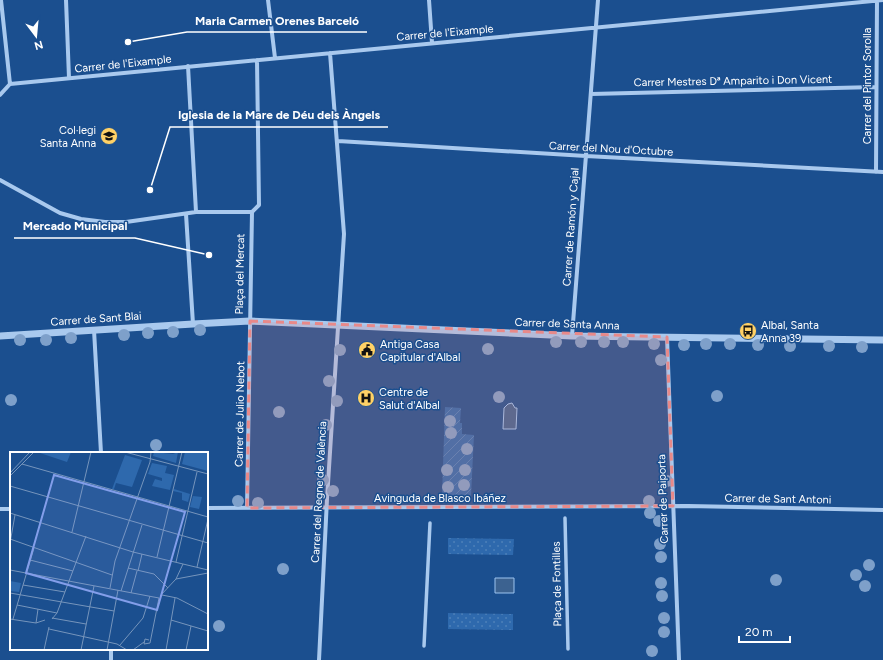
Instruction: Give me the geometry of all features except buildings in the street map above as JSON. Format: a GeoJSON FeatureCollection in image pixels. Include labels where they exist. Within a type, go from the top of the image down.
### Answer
{"type":"FeatureCollection","features":[{"type":"Feature","properties":{"kind":"street"},"geometry":{"type":"LineString","coordinates":[[0,95],[10,84],[1,0]]}},
{"type":"Feature","properties":{"kind":"street"},"geometry":{"type":"LineString","coordinates":[[66,0],[69,78]]}},
{"type":"Feature","properties":{"kind":"street"},"geometry":{"type":"LineString","coordinates":[[268,0],[275,58]]}},
{"type":"Feature","properties":{"kind":"street"},"geometry":{"type":"LineString","coordinates":[[429,0],[432,43]]}},
{"type":"Feature","properties":{"kind":"street","name":"Carrer de Ramón y Cajal"},"geometry":{"type":"LineString","coordinates":[[572,336],[598,0]]}},
{"type":"Feature","properties":{"kind":"street","name":"Carrer del Pintor Sorolla"},"geometry":{"type":"LineString","coordinates":[[876,0],[876,172]]}},
{"type":"Feature","properties":{"kind":"street","name":"Carrer de l'Eixample"},"geometry":{"type":"LineString","coordinates":[[10,84],[883,0]]}},
{"type":"Feature","properties":{"kind":"street","name":"Carrer del Regne de València"},"geometry":{"type":"LineString","coordinates":[[319,660],[326,507],[344,234],[330,53]]}},
{"type":"Feature","properties":{"kind":"street","name":"Plaça del Mercat"},"geometry":{"type":"LineString","coordinates":[[193,324],[250,322],[252,212],[258,205],[257,60]]}},
{"type":"Feature","properties":{"kind":"street"},"geometry":{"type":"LineString","coordinates":[[188,66],[196,212]]}},
{"type":"Feature","properties":{"kind":"street","name":"Carrer Mestres Dª Amparito i Don Vicent"},"geometry":{"type":"LineString","coordinates":[[591,94],[876,87]]}},
{"type":"Feature","properties":{"kind":"street","name":"Carrer del Nou d'Octubre"},"geometry":{"type":"LineString","coordinates":[[338,141],[883,172]]}},
{"type":"Feature","properties":{"kind":"street"},"geometry":{"type":"LineString","coordinates":[[0,180],[60,214],[81,219],[105,222],[126,222],[196,212],[252,212]]}},
{"type":"Feature","properties":{"kind":"street"},"geometry":{"type":"LineString","coordinates":[[186,214],[193,324]]}},
{"type":"Feature","properties":{"kind":"street","name":"Carrer de Santa Anna"},"geometry":{"type":"LineString","coordinates":[[250,322],[572,336],[883,340]]}},
{"type":"Feature","properties":{"kind":"street","name":"Carrer de Julio Nebot"},"geometry":{"type":"LineString","coordinates":[[247,508],[250,322]]}},
{"type":"Feature","properties":{"kind":"street","name":"Carrer de Sant Blai"},"geometry":{"type":"LineString","coordinates":[[0,336],[193,324]]}},
{"type":"Feature","properties":{"kind":"street"},"geometry":{"type":"LineString","coordinates":[[94,330],[101,452]]}},
{"type":"Feature","properties":{"kind":"street","name":"Carrer de Paiporta"},"geometry":{"type":"LineString","coordinates":[[667,337],[679,660]]}},
{"type":"Feature","properties":{"kind":"street","name":"Avinguda de Blasco Ibáñez"},"geometry":{"type":"LineString","coordinates":[[208,508],[673,506]]}},
{"type":"Feature","properties":{"kind":"street","name":"Carrer de Sant Antoni"},"geometry":{"type":"LineString","coordinates":[[673,506],[883,510]]}},
{"type":"Feature","properties":{"kind":"street","name":"Plaça de Fontilles"},"geometry":{"type":"LineString","coordinates":[[565,518],[568,649]]}},
{"type":"Feature","properties":{"kind":"street"},"geometry":{"type":"LineString","coordinates":[[424,646],[430,523]]}},
{"type":"Feature","properties":{"kind":"highlighted area"},"geometry":{"type":"Polygon","coordinates":[[[250,321],[667,337],[673,506],[247,508],[250,321]]]}},
{"type":"Feature","properties":{"kind":"shaded area"},"geometry":{"type":"Polygon","coordinates":[[[512,403],[515,408],[517,408],[516,429],[503,429],[504,408],[508,404],[512,403]]]}},
{"type":"Feature","properties":{"kind":"shaded area"},"geometry":{"type":"Polygon","coordinates":[[[445,407],[461,408],[460,423],[462,423],[462,434],[474,435],[471,496],[442,495],[445,407]]]}},
{"type":"Feature","properties":{"kind":"shaded area"},"geometry":{"type":"Polygon","coordinates":[[[448,538],[514,539],[513,555],[448,554],[448,538]]]}},
{"type":"Feature","properties":{"kind":"shaded area"},"geometry":{"type":"Polygon","coordinates":[[[495,578],[514,578],[514,593],[495,593],[495,578]]]}},
{"type":"Feature","properties":{"kind":"shaded area"},"geometry":{"type":"Polygon","coordinates":[[[448,613],[513,614],[513,630],[448,629],[448,613]]]}},
{"type":"Feature","properties":{"kind":"place","name":"Maria Carmen Orenes Barceló"},"geometry":{"type":"Point","coordinates":[128,42]}},
{"type":"Feature","properties":{"kind":"place","name":"Col·legi Santa Anna"},"geometry":{"type":"Point","coordinates":[109,136]}},
{"type":"Feature","properties":{"kind":"place","name":"Iglesia de la Mare de Déu dels Àngels"},"geometry":{"type":"Point","coordinates":[150,190]}},
{"type":"Feature","properties":{"kind":"place","name":"Mercado Municipal"},"geometry":{"type":"Point","coordinates":[209,255]}},
{"type":"Feature","properties":{"kind":"place","name":"Albal, Santa Anna 39"},"geometry":{"type":"Point","coordinates":[748,331]}},
{"type":"Feature","properties":{"kind":"place","name":"Antiga Casa Capitular d'Albal"},"geometry":{"type":"Point","coordinates":[367,350]}},
{"type":"Feature","properties":{"kind":"place","name":"Centre de Salut d'Albal"},"geometry":{"type":"Point","coordinates":[366,398]}}]}
